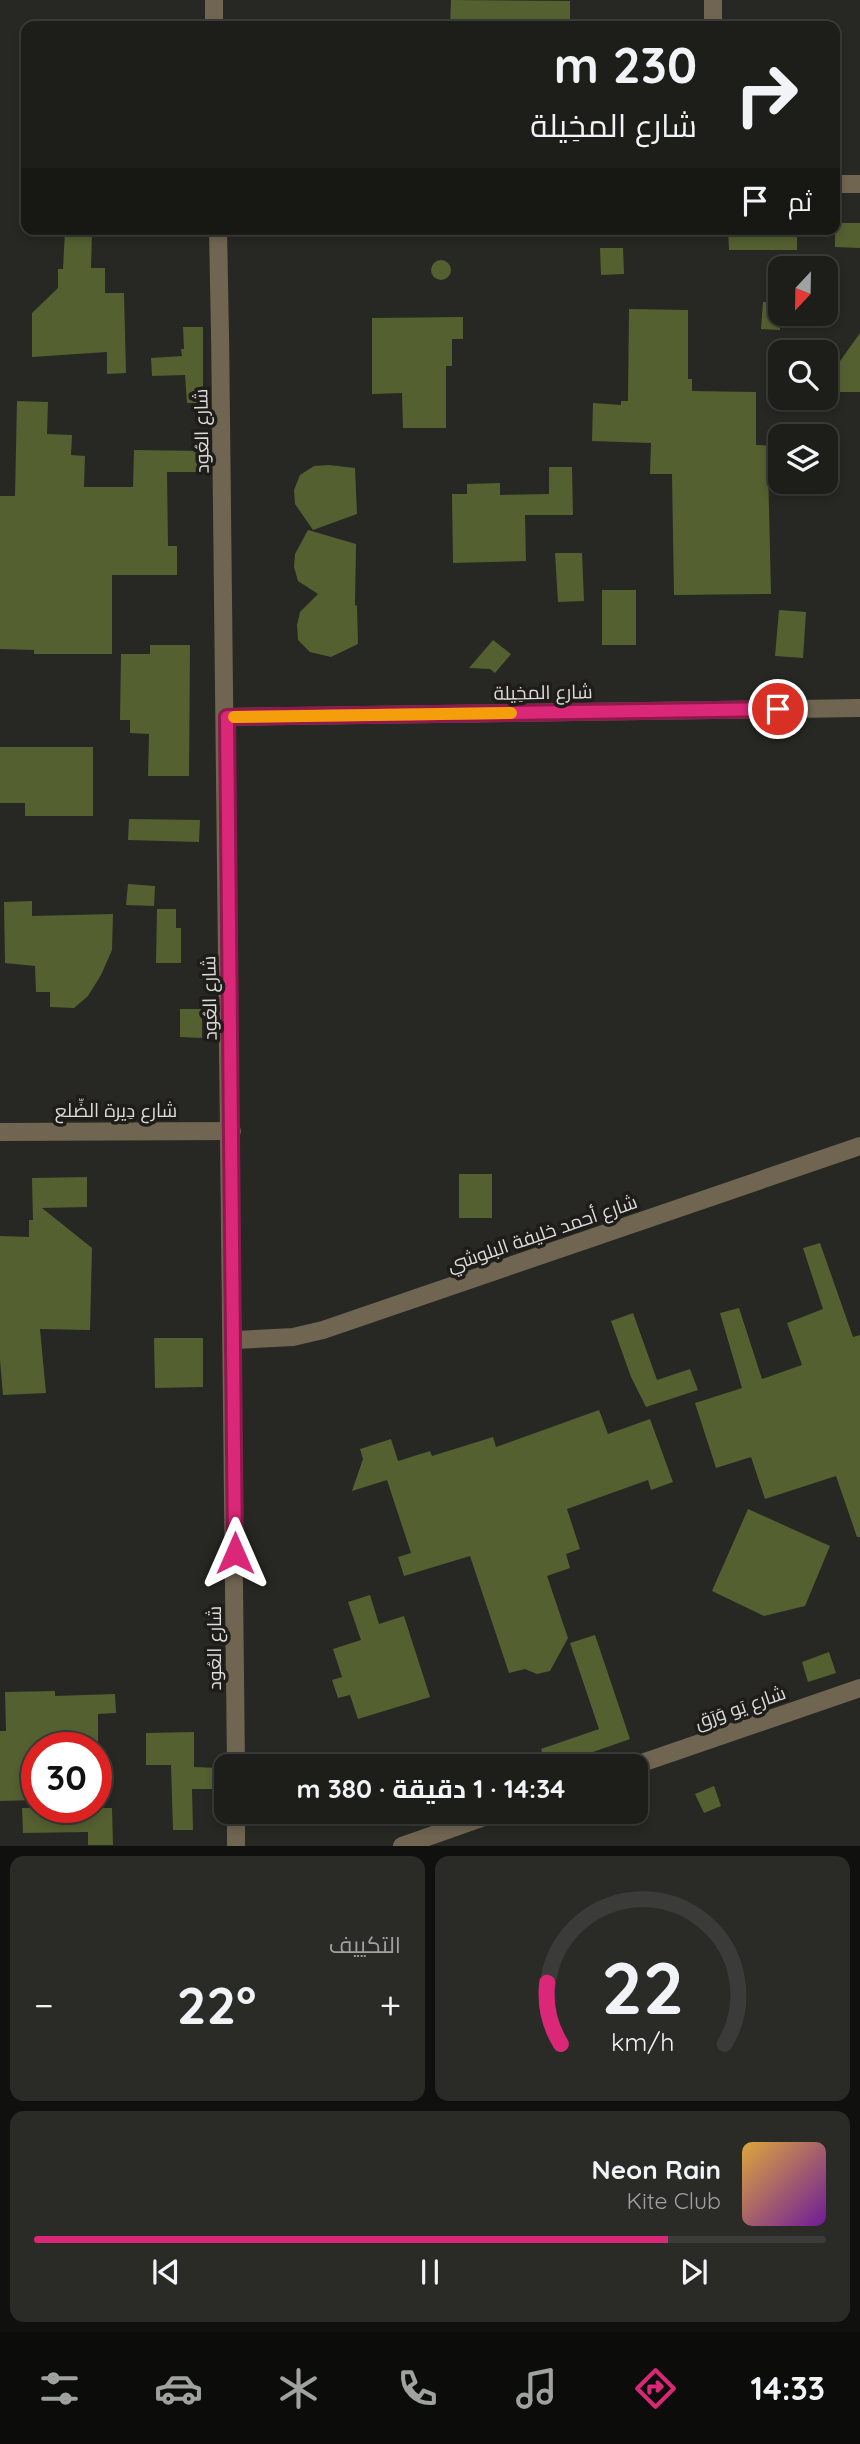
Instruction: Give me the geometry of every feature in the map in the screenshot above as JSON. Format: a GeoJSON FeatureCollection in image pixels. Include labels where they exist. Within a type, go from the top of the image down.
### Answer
{"type":"FeatureCollection","features":[{"type":"Feature","properties":{"kind":"street"},"geometry":{"type":"LineString","coordinates":[[214,0],[214,21]]}},
{"type":"Feature","properties":{"kind":"street"},"geometry":{"type":"LineString","coordinates":[[713,0],[713,21]]}},
{"type":"Feature","properties":{"kind":"street"},"geometry":{"type":"LineString","coordinates":[[840,184],[860,184]]}},
{"type":"Feature","properties":{"kind":"street","name":"شارع العُود"},"geometry":{"type":"LineString","coordinates":[[218,235],[232,1131],[236,1754]]}},
{"type":"Feature","properties":{"kind":"street","name":"شارع المخِيلة"},"geometry":{"type":"LineString","coordinates":[[227,717],[860,708]]}},
{"type":"Feature","properties":{"kind":"street","name":"شارع دِيرة الضِّلع"},"geometry":{"type":"LineString","coordinates":[[0,1132],[232,1131]]}},
{"type":"Feature","properties":{"kind":"street","name":"شارع أحمد خليفة البلوشي"},"geometry":{"type":"LineString","coordinates":[[234,1340],[293,1336],[323,1330],[860,1146]]}},
{"type":"Feature","properties":{"kind":"street","name":"شارع يَو وَرَق"},"geometry":{"type":"LineString","coordinates":[[648,1761],[860,1688]]}},
{"type":"Feature","properties":{"kind":"street"},"geometry":{"type":"LineString","coordinates":[[236,1824],[236,1846]]}},
{"type":"Feature","properties":{"kind":"street"},"geometry":{"type":"LineString","coordinates":[[402,1846],[464,1824]]}},
{"type":"Feature","properties":{"kind":"building"},"geometry":{"type":"Polygon","coordinates":[[[451,0],[570,1],[570,21],[450,21],[451,0]]]}},
{"type":"Feature","properties":{"kind":"building"},"geometry":{"type":"Polygon","coordinates":[[[840,223],[860,223],[860,248],[835,247],[835,235],[840,235],[840,223]]]}},
{"type":"Feature","properties":{"kind":"building"},"geometry":{"type":"Polygon","coordinates":[[[65,235],[92,235],[91,268],[105,268],[105,293],[124,293],[126,373],[107,374],[107,352],[32,357],[32,313],[58,288],[58,269],[63,269],[65,235]]]}},
{"type":"Feature","properties":{"kind":"building"},"geometry":{"type":"Polygon","coordinates":[[[728,235],[797,235],[797,250],[729,250],[728,235]]]}},
{"type":"Feature","properties":{"kind":"building"},"geometry":{"type":"Polygon","coordinates":[[[600,248],[623,248],[624,274],[601,275],[600,248]]]}},
{"type":"Feature","properties":{"kind":"building"},"geometry":{"type":"Polygon","coordinates":[[[441,260],[448,263],[451,270],[448,277],[441,280],[434,277],[431,270],[434,263],[441,260]]]}},
{"type":"Feature","properties":{"kind":"building"},"geometry":{"type":"Polygon","coordinates":[[[763,302],[768,302],[768,326],[780,326],[780,330],[761,329],[763,302]]]}},
{"type":"Feature","properties":{"kind":"building"},"geometry":{"type":"Polygon","coordinates":[[[629,309],[688,310],[688,379],[692,379],[692,391],[756,392],[756,445],[768,446],[771,594],[674,595],[672,474],[650,474],[651,443],[592,441],[593,403],[621,405],[621,401],[628,401],[629,309]]]}},
{"type":"Feature","properties":{"kind":"building"},"geometry":{"type":"Polygon","coordinates":[[[463,317],[463,339],[452,339],[452,366],[446,366],[446,428],[403,428],[402,393],[372,394],[372,318],[463,317]]]}},
{"type":"Feature","properties":{"kind":"building"},"geometry":{"type":"Polygon","coordinates":[[[183,327],[203,327],[203,403],[187,403],[185,375],[152,376],[151,358],[182,356],[183,327]]]}},
{"type":"Feature","properties":{"kind":"building"},"geometry":{"type":"Polygon","coordinates":[[[860,333],[860,392],[839,392],[838,364],[860,333]]]}},
{"type":"Feature","properties":{"kind":"building"},"geometry":{"type":"Polygon","coordinates":[[[17,401],[48,402],[47,434],[72,435],[71,455],[85,456],[84,487],[133,487],[134,450],[204,451],[203,472],[167,472],[168,546],[177,546],[177,575],[112,575],[112,654],[34,654],[34,650],[0,649],[0,496],[15,496],[17,401]]]}},
{"type":"Feature","properties":{"kind":"building"},"geometry":{"type":"Polygon","coordinates":[[[314,466],[355,468],[357,514],[313,530],[295,504],[294,490],[300,475],[314,466]]]}},
{"type":"Feature","properties":{"kind":"building"},"geometry":{"type":"Polygon","coordinates":[[[549,467],[572,467],[573,515],[525,515],[526,561],[453,563],[452,494],[467,494],[467,484],[500,483],[500,495],[549,494],[549,467]]]}},
{"type":"Feature","properties":{"kind":"building"},"geometry":{"type":"Polygon","coordinates":[[[308,530],[356,544],[355,605],[358,644],[331,657],[310,652],[298,640],[300,612],[318,594],[298,581],[294,567],[295,554],[308,530]]]}},
{"type":"Feature","properties":{"kind":"building"},"geometry":{"type":"Polygon","coordinates":[[[555,553],[582,553],[584,601],[558,602],[555,553]]]}},
{"type":"Feature","properties":{"kind":"building"},"geometry":{"type":"Polygon","coordinates":[[[602,590],[636,590],[636,645],[602,645],[602,590]]]}},
{"type":"Feature","properties":{"kind":"building"},"geometry":{"type":"Polygon","coordinates":[[[779,610],[806,612],[803,658],[775,656],[779,610]]]}},
{"type":"Feature","properties":{"kind":"building"},"geometry":{"type":"Polygon","coordinates":[[[493,640],[511,654],[495,673],[490,669],[469,668],[493,640]]]}},
{"type":"Feature","properties":{"kind":"building"},"geometry":{"type":"Polygon","coordinates":[[[150,645],[190,645],[189,776],[148,776],[149,734],[130,733],[130,720],[120,720],[121,654],[150,654],[150,645]]]}},
{"type":"Feature","properties":{"kind":"building"},"geometry":{"type":"Polygon","coordinates":[[[0,747],[93,747],[93,816],[25,816],[25,803],[0,803],[0,747]]]}},
{"type":"Feature","properties":{"kind":"building"},"geometry":{"type":"Polygon","coordinates":[[[129,819],[200,820],[199,842],[128,840],[129,819]]]}},
{"type":"Feature","properties":{"kind":"building"},"geometry":{"type":"Polygon","coordinates":[[[128,884],[155,886],[154,906],[126,905],[128,884]]]}},
{"type":"Feature","properties":{"kind":"building"},"geometry":{"type":"Polygon","coordinates":[[[32,901],[32,916],[113,914],[112,950],[88,996],[74,1008],[50,1007],[50,992],[36,992],[35,966],[5,963],[4,902],[32,901]]]}},
{"type":"Feature","properties":{"kind":"building"},"geometry":{"type":"Polygon","coordinates":[[[157,909],[176,909],[176,928],[181,928],[181,963],[156,963],[157,909]]]}},
{"type":"Feature","properties":{"kind":"building"},"geometry":{"type":"Polygon","coordinates":[[[180,1009],[202,1009],[202,1038],[180,1037],[180,1009]]]}},
{"type":"Feature","properties":{"kind":"building"},"geometry":{"type":"Polygon","coordinates":[[[459,1174],[492,1174],[492,1218],[459,1218],[459,1174]]]}},
{"type":"Feature","properties":{"kind":"building"},"geometry":{"type":"Polygon","coordinates":[[[87,1177],[87,1207],[42,1208],[92,1248],[90,1330],[40,1329],[46,1393],[3,1395],[0,1360],[0,1236],[29,1237],[29,1220],[33,1220],[32,1178],[87,1177]]]}},
{"type":"Feature","properties":{"kind":"building"},"geometry":{"type":"Polygon","coordinates":[[[820,1243],[853,1337],[860,1335],[860,1537],[857,1537],[836,1476],[765,1499],[751,1457],[716,1468],[695,1403],[742,1388],[720,1313],[739,1308],[762,1379],[802,1365],[787,1323],[823,1309],[803,1248],[820,1243]]]}},
{"type":"Feature","properties":{"kind":"building"},"geometry":{"type":"Polygon","coordinates":[[[633,1313],[657,1380],[690,1369],[698,1390],[646,1407],[631,1377],[611,1321],[633,1313]]]}},
{"type":"Feature","properties":{"kind":"building"},"geometry":{"type":"Polygon","coordinates":[[[154,1338],[203,1338],[203,1387],[155,1388],[154,1338]]]}},
{"type":"Feature","properties":{"kind":"building"},"geometry":{"type":"Polygon","coordinates":[[[599,1410],[608,1434],[650,1419],[673,1482],[651,1490],[648,1480],[567,1509],[580,1549],[566,1554],[570,1568],[547,1576],[568,1638],[550,1671],[537,1674],[525,1669],[509,1673],[470,1556],[404,1576],[398,1557],[411,1553],[387,1480],[352,1491],[363,1459],[360,1449],[391,1439],[398,1461],[430,1451],[432,1456],[493,1437],[496,1447],[599,1410]]]}},
{"type":"Feature","properties":{"kind":"building"},"geometry":{"type":"Polygon","coordinates":[[[748,1509],[830,1546],[805,1606],[764,1616],[712,1591],[748,1509]]]}},
{"type":"Feature","properties":{"kind":"building"},"geometry":{"type":"Polygon","coordinates":[[[370,1595],[379,1624],[404,1616],[430,1697],[358,1719],[350,1695],[338,1698],[332,1680],[342,1677],[333,1649],[361,1640],[348,1602],[370,1595]]]}},
{"type":"Feature","properties":{"kind":"building"},"geometry":{"type":"Polygon","coordinates":[[[595,1635],[630,1739],[587,1754],[543,1754],[541,1749],[599,1729],[570,1643],[595,1635]]]}},
{"type":"Feature","properties":{"kind":"building"},"geometry":{"type":"Polygon","coordinates":[[[829,1652],[836,1673],[808,1682],[802,1662],[829,1652]]]}},
{"type":"Feature","properties":{"kind":"building"},"geometry":{"type":"Polygon","coordinates":[[[55,1691],[55,1696],[115,1694],[116,1713],[98,1714],[98,1732],[21,1732],[21,1800],[0,1801],[0,1731],[6,1731],[5,1692],[55,1691]]]}},
{"type":"Feature","properties":{"kind":"building"},"geometry":{"type":"Polygon","coordinates":[[[194,1732],[194,1767],[214,1768],[214,1789],[192,1789],[193,1830],[173,1830],[171,1765],[146,1765],[146,1733],[194,1732]]]}},
{"type":"Feature","properties":{"kind":"building"},"geometry":{"type":"Polygon","coordinates":[[[714,1786],[721,1806],[704,1813],[695,1794],[714,1786]]]}},
{"type":"Feature","properties":{"kind":"building"},"geometry":{"type":"Polygon","coordinates":[[[112,1808],[113,1845],[88,1845],[88,1832],[23,1833],[23,1823],[112,1823],[112,1808]]]}},
{"type":"Feature","properties":{"kind":"slow traffic"},"geometry":{"type":"LineString","coordinates":[[234,717],[511,713]]}},
{"type":"Feature","properties":{"kind":"route"},"geometry":{"type":"LineString","coordinates":[[235,1553],[227,717],[778,709]]}}]}
